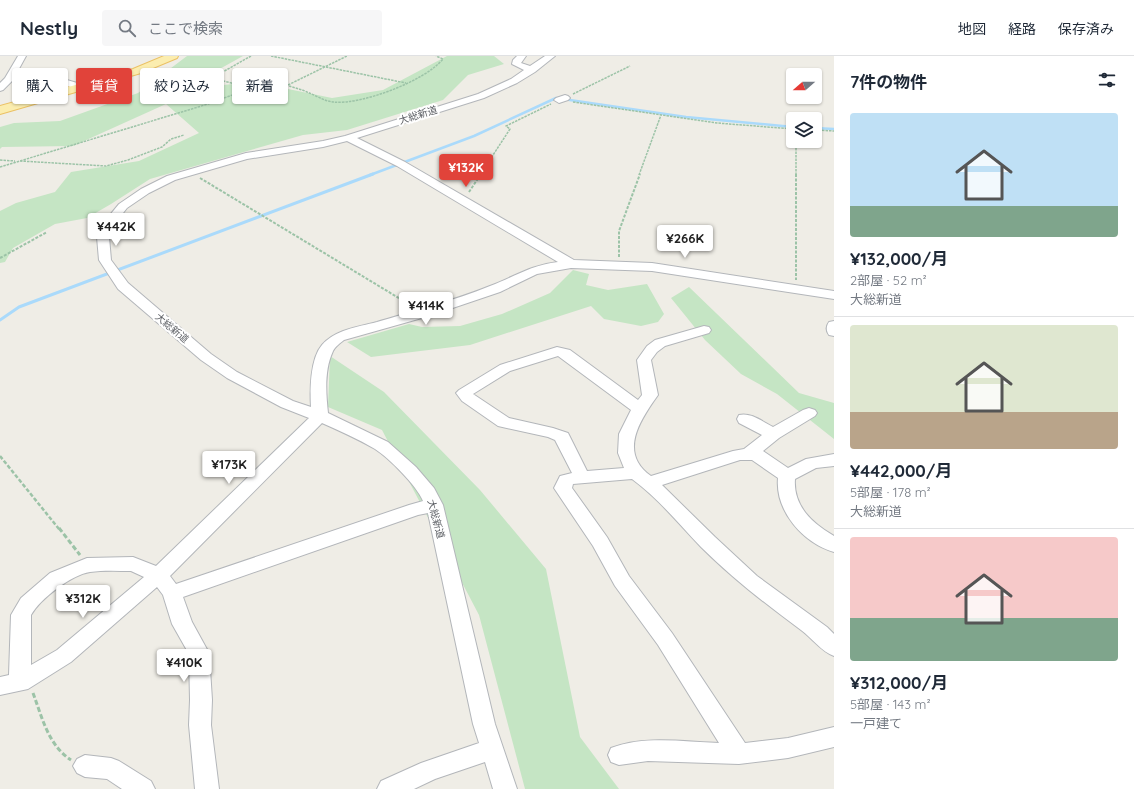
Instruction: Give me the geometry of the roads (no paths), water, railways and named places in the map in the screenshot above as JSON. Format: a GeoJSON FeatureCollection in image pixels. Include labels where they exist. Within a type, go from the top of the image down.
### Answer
{"type":"FeatureCollection","features":[{"type":"Feature","properties":{"kind":"main road"},"geometry":{"type":"LineString","coordinates":[[132,72],[148,67],[172,56]]}},
{"type":"Feature","properties":{"kind":"main road"},"geometry":{"type":"LineString","coordinates":[[0,110],[76,88]]}},
{"type":"Feature","properties":{"kind":"street"},"geometry":{"type":"LineString","coordinates":[[0,88],[9,79],[22,56]]}},
{"type":"Feature","properties":{"kind":"street"},"geometry":{"type":"LineString","coordinates":[[522,56],[517,60],[516,64],[532,70]]}},
{"type":"Feature","properties":{"kind":"street","name":"大総新道"},"geometry":{"type":"LineString","coordinates":[[505,789],[492,749],[473,679],[434,505],[428,492],[410,471],[382,446],[320,416],[287,404],[232,375],[206,357],[123,286],[105,260],[103,237],[111,221],[124,206],[144,191],[170,178],[246,156],[323,144],[348,138],[491,92],[514,81],[551,56]]}},
{"type":"Feature","properties":{"kind":"street"},"geometry":{"type":"LineString","coordinates":[[9,79],[43,76],[76,86]]}},
{"type":"Feature","properties":{"kind":"street"},"geometry":{"type":"LineString","coordinates":[[348,138],[401,164],[571,264]]}},
{"type":"Feature","properties":{"kind":"street"},"geometry":{"type":"LineString","coordinates":[[10,685],[64,656],[159,574],[320,416],[318,390],[322,361],[327,348],[339,338],[424,313],[495,289],[533,271],[571,264],[652,267],[834,295]]}},
{"type":"Feature","properties":{"kind":"street"},"geometry":{"type":"LineString","coordinates":[[834,325],[834,332]]}},
{"type":"Feature","properties":{"kind":"street"},"geometry":{"type":"LineString","coordinates":[[704,330],[660,343],[652,349],[644,360],[650,395],[640,409],[627,434],[626,453],[642,478],[750,581],[820,633],[834,648]]}},
{"type":"Feature","properties":{"kind":"street"},"geometry":{"type":"LineString","coordinates":[[582,477],[562,437],[553,433],[504,422],[467,398],[464,393],[505,368],[557,351],[566,353],[640,409]]}},
{"type":"Feature","properties":{"kind":"street"},"geometry":{"type":"LineString","coordinates":[[749,454],[774,434],[809,413]]}},
{"type":"Feature","properties":{"kind":"street"},"geometry":{"type":"LineString","coordinates":[[745,419],[774,434]]}},
{"type":"Feature","properties":{"kind":"street"},"geometry":{"type":"LineString","coordinates":[[739,754],[665,639],[622,581],[600,542],[563,488],[566,480],[582,477],[642,478],[739,455],[749,454],[755,454],[788,476]]}},
{"type":"Feature","properties":{"kind":"street"},"geometry":{"type":"LineString","coordinates":[[834,460],[812,463],[788,476],[785,487],[793,512],[813,533],[834,545]]}},
{"type":"Feature","properties":{"kind":"street"},"geometry":{"type":"LineString","coordinates":[[172,593],[415,509],[434,505]]}},
{"type":"Feature","properties":{"kind":"street"},"geometry":{"type":"LineString","coordinates":[[10,685],[21,615],[28,603],[57,578],[88,565],[133,564],[159,574],[172,593],[182,624],[199,653],[201,700],[200,725],[207,789]]}},
{"type":"Feature","properties":{"kind":"street"},"geometry":{"type":"LineString","coordinates":[[619,755],[648,751],[739,754],[788,748],[833,740]]}},
{"type":"Feature","properties":{"kind":"street"},"geometry":{"type":"LineString","coordinates":[[389,789],[429,771],[492,749]]}},
{"type":"Feature","properties":{"kind":"street"},"geometry":{"type":"LineString","coordinates":[[85,766],[111,769],[144,789]]}},
{"type":"Feature","properties":{"kind":"waterway"},"geometry":{"type":"LineString","coordinates":[[370,175],[474,136],[556,98],[686,117],[786,126]]}},
{"type":"Feature","properties":{"kind":"waterway"},"geometry":{"type":"LineString","coordinates":[[822,128],[834,129]]}},
{"type":"Feature","properties":{"kind":"waterway"},"geometry":{"type":"LineString","coordinates":[[0,320],[19,307],[373,174]]}}]}
